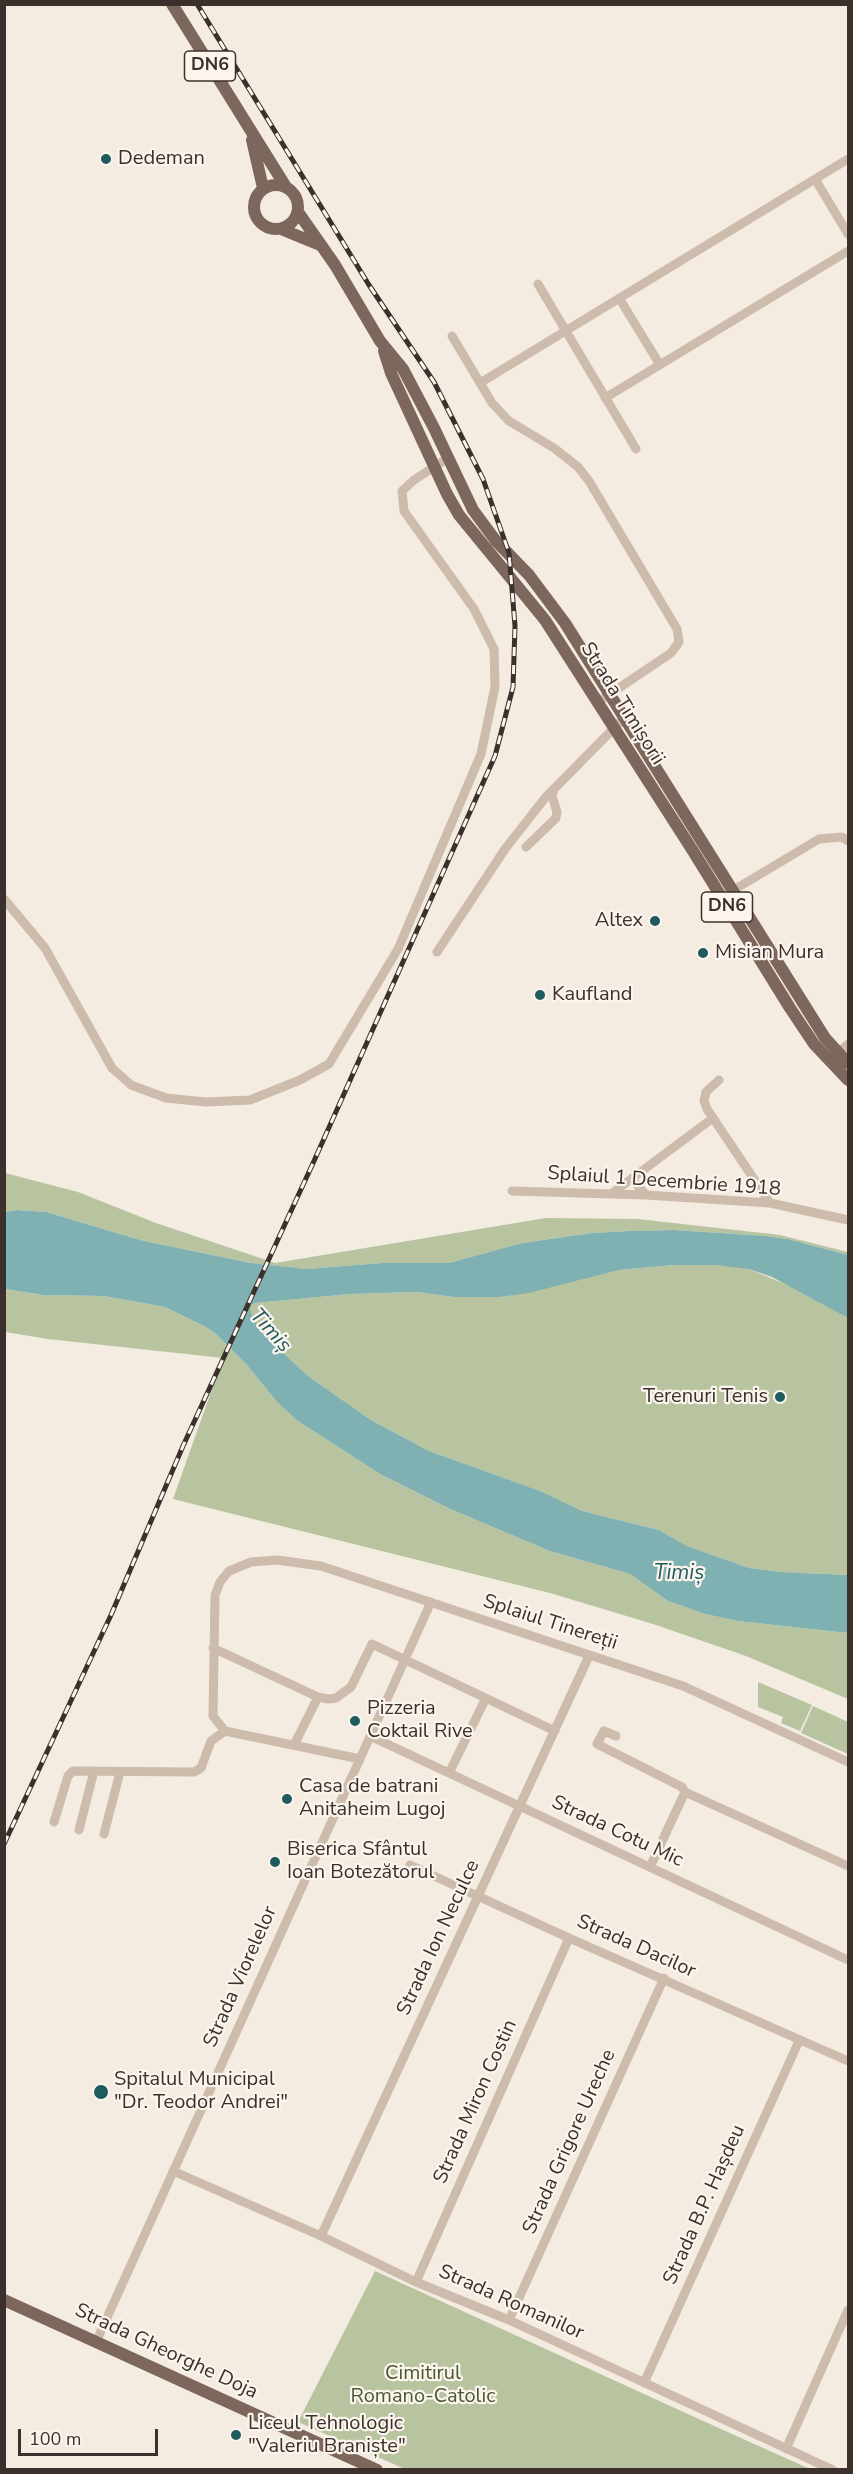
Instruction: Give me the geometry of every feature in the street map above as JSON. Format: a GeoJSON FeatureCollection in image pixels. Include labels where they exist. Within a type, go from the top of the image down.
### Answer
{"type":"FeatureCollection","features":[{"type":"Feature","properties":{"kind":"main road","name":"DN6"},"geometry":{"type":"LineString","coordinates":[[172,4],[286,187]]}},
{"type":"Feature","properties":{"kind":"main road","name":"DN6"},"geometry":{"type":"LineString","coordinates":[[248,128],[264,188]]}},
{"type":"Feature","properties":{"kind":"main road"},"geometry":{"type":"LineString","coordinates":[[281,229],[292,223],[298,212],[295,195],[286,187],[275,185],[264,188],[257,195],[254,203],[256,217],[266,227],[281,229],[320,244]]}},
{"type":"Feature","properties":{"kind":"main road","name":"Strada Timișorii"},"geometry":{"type":"LineString","coordinates":[[298,212],[335,265],[380,341],[402,369],[435,428],[473,510],[496,541],[529,575],[547,598],[610,694],[825,1038],[849,1063]]}},
{"type":"Feature","properties":{"kind":"main road","name":"Strada Timișorii"},"geometry":{"type":"LineString","coordinates":[[380,341],[391,373],[459,515],[539,612],[693,851],[790,1008],[814,1044],[849,1080]]}},
{"type":"Feature","properties":{"kind":"main road","name":"Strada Gheorghe Doja"},"geometry":{"type":"LineString","coordinates":[[4,2300],[377,2469]]}},
{"type":"Feature","properties":{"kind":"street"},"geometry":{"type":"LineString","coordinates":[[480,383],[849,159]]}},
{"type":"Feature","properties":{"kind":"street"},"geometry":{"type":"LineString","coordinates":[[815,179],[849,234]]}},
{"type":"Feature","properties":{"kind":"street"},"geometry":{"type":"LineString","coordinates":[[605,398],[849,251]]}},
{"type":"Feature","properties":{"kind":"street"},"geometry":{"type":"LineString","coordinates":[[538,284],[636,449]]}},
{"type":"Feature","properties":{"kind":"street"},"geometry":{"type":"LineString","coordinates":[[619,298],[660,365]]}},
{"type":"Feature","properties":{"kind":"street"},"geometry":{"type":"LineString","coordinates":[[452,336],[492,403],[509,421],[554,448],[578,467],[589,481],[677,629],[679,642],[671,653],[597,703]]}},
{"type":"Feature","properties":{"kind":"street"},"geometry":{"type":"LineString","coordinates":[[4,899],[45,948],[112,1068],[131,1085],[166,1098],[206,1102],[250,1100],[300,1080],[329,1064],[398,949],[481,754],[495,687],[494,649],[474,609],[404,511],[402,491],[414,480],[448,458]]}},
{"type":"Feature","properties":{"kind":"street"},"geometry":{"type":"LineString","coordinates":[[437,952],[505,849],[554,789],[624,718]]}},
{"type":"Feature","properties":{"kind":"street"},"geometry":{"type":"LineString","coordinates":[[526,847],[556,818],[557,812],[552,796],[554,789]]}},
{"type":"Feature","properties":{"kind":"street"},"geometry":{"type":"LineString","coordinates":[[732,891],[819,839],[836,837],[849,841]]}},
{"type":"Feature","properties":{"kind":"street"},"geometry":{"type":"LineString","coordinates":[[838,1053],[849,1044]]}},
{"type":"Feature","properties":{"kind":"street"},"geometry":{"type":"LineString","coordinates":[[719,1080],[706,1092],[704,1101],[770,1203]]}},
{"type":"Feature","properties":{"kind":"street"},"geometry":{"type":"LineString","coordinates":[[611,1194],[713,1118]]}},
{"type":"Feature","properties":{"kind":"street"},"geometry":{"type":"LineString","coordinates":[[632,1179],[646,1195]]}},
{"type":"Feature","properties":{"kind":"street","name":"Splaiul 1 Decembrie 1918"},"geometry":{"type":"LineString","coordinates":[[512,1191],[646,1195],[770,1203],[849,1220]]}},
{"type":"Feature","properties":{"kind":"street","name":"Splaiul Tinereții"},"geometry":{"type":"LineString","coordinates":[[213,1648],[215,1595],[220,1582],[229,1571],[251,1562],[277,1560],[321,1566],[683,1686],[849,1762]]}},
{"type":"Feature","properties":{"kind":"street","name":"Strada Viorelelor"},"geometry":{"type":"LineString","coordinates":[[96,2342],[431,1602]]}},
{"type":"Feature","properties":{"kind":"street"},"geometry":{"type":"LineString","coordinates":[[360,1759],[225,1731],[213,1716],[213,1648],[318,1697],[336,1698],[351,1686],[372,1644],[555,1731]]}},
{"type":"Feature","properties":{"kind":"street","name":"Strada Ion Neculce"},"geometry":{"type":"LineString","coordinates":[[321,2236],[589,1656]]}},
{"type":"Feature","properties":{"kind":"street"},"geometry":{"type":"LineString","coordinates":[[294,1745],[318,1697]]}},
{"type":"Feature","properties":{"kind":"street"},"geometry":{"type":"LineString","coordinates":[[449,1773],[486,1698]]}},
{"type":"Feature","properties":{"kind":"street"},"geometry":{"type":"LineString","coordinates":[[54,1822],[68,1776],[73,1771],[194,1772],[201,1768],[211,1741],[225,1731]]}},
{"type":"Feature","properties":{"kind":"street"},"geometry":{"type":"LineString","coordinates":[[616,1736],[604,1731],[597,1744],[682,1787],[685,1792],[849,1866]]}},
{"type":"Feature","properties":{"kind":"street","name":"Strada Cotu Mic"},"geometry":{"type":"LineString","coordinates":[[370,1736],[849,1960]]}},
{"type":"Feature","properties":{"kind":"street"},"geometry":{"type":"LineString","coordinates":[[79,1830],[94,1771]]}},
{"type":"Feature","properties":{"kind":"street"},"geometry":{"type":"LineString","coordinates":[[104,1834],[120,1772]]}},
{"type":"Feature","properties":{"kind":"street"},"geometry":{"type":"LineString","coordinates":[[650,1867],[685,1792]]}},
{"type":"Feature","properties":{"kind":"street","name":"Strada Dacilor"},"geometry":{"type":"LineString","coordinates":[[410,1864],[569,1938],[849,2061]]}},
{"type":"Feature","properties":{"kind":"street","name":"Strada Miron Costin"},"geometry":{"type":"LineString","coordinates":[[416,2282],[569,1938]]}},
{"type":"Feature","properties":{"kind":"street","name":"Strada Grigore Ureche"},"geometry":{"type":"LineString","coordinates":[[509,2320],[664,1978]]}},
{"type":"Feature","properties":{"kind":"street","name":"Strada B.P. Hașdeu"},"geometry":{"type":"LineString","coordinates":[[644,2384],[799,2041]]}},
{"type":"Feature","properties":{"kind":"street","name":"Strada Romanilor"},"geometry":{"type":"LineString","coordinates":[[174,2171],[321,2236],[416,2282],[509,2320],[833,2469]]}},
{"type":"Feature","properties":{"kind":"street"},"geometry":{"type":"LineString","coordinates":[[786,2449],[849,2310]]}},
{"type":"Feature","properties":{"kind":"green space"},"geometry":{"type":"Polygon","coordinates":[[[5,1173],[78,1192],[156,1223],[275,1263],[546,1218],[638,1219],[780,1235],[848,1252],[848,1255],[788,1239],[674,1230],[592,1233],[522,1243],[449,1263],[382,1263],[306,1269],[284,1267],[251,1263],[144,1241],[46,1212],[17,1210],[5,1212],[5,1173]]]}},
{"type":"Feature","properties":{"kind":"green space"},"geometry":{"type":"Polygon","coordinates":[[[674,1265],[729,1265],[749,1269],[797,1289],[848,1318],[848,1575],[749,1568],[687,1546],[659,1530],[582,1511],[543,1492],[429,1451],[371,1420],[308,1376],[260,1331],[249,1311],[251,1305],[255,1303],[350,1294],[417,1292],[454,1297],[555,1286],[619,1270],[674,1265]]]}},
{"type":"Feature","properties":{"kind":"green space"},"geometry":{"type":"Polygon","coordinates":[[[4,1289],[43,1295],[104,1296],[165,1307],[216,1334],[246,1364],[278,1403],[298,1421],[380,1474],[450,1509],[550,1551],[630,1574],[668,1601],[705,1614],[738,1621],[848,1633],[848,1699],[746,1656],[653,1624],[550,1593],[173,1499],[223,1358],[48,1339],[5,1332],[4,1289]]]}},
{"type":"Feature","properties":{"kind":"green space"},"geometry":{"type":"Polygon","coordinates":[[[758,1682],[812,1705],[800,1731],[781,1723],[783,1717],[758,1707],[758,1682]]]}},
{"type":"Feature","properties":{"kind":"green space"},"geometry":{"type":"Polygon","coordinates":[[[813,1706],[848,1722],[848,1754],[801,1733],[813,1706]]]}},
{"type":"Feature","properties":{"kind":"green space","name":"Cimitirul Romano-Catolic"},"geometry":{"type":"Polygon","coordinates":[[[375,2271],[810,2469],[405,2469],[298,2422],[375,2271]]]}},
{"type":"Feature","properties":{"kind":"water","name":"Timiș"},"geometry":{"type":"Polygon","coordinates":[[[17,1210],[46,1212],[144,1241],[251,1263],[306,1269],[382,1263],[449,1263],[522,1243],[592,1233],[629,1231],[674,1230],[766,1236],[788,1239],[848,1255],[848,1318],[772,1277],[749,1269],[716,1265],[674,1265],[619,1270],[529,1293],[498,1297],[454,1297],[417,1292],[350,1294],[255,1303],[251,1305],[250,1311],[260,1331],[308,1376],[371,1420],[429,1451],[543,1492],[582,1511],[659,1530],[687,1546],[749,1568],[848,1575],[848,1633],[738,1621],[705,1614],[668,1601],[630,1574],[550,1551],[450,1509],[380,1474],[298,1421],[278,1403],[246,1364],[216,1334],[165,1307],[104,1296],[43,1295],[5,1289],[5,1212],[17,1210]]]}},
{"type":"Feature","properties":{"kind":"railway"},"geometry":{"type":"LineString","coordinates":[[4,1844],[111,1615],[183,1446],[314,1161],[495,756],[513,687],[515,626],[509,553],[483,479],[434,382],[369,285],[197,4]]}},
{"type":"Feature","properties":{"kind":"place","name":"Dedeman"},"geometry":{"type":"Point","coordinates":[106,159]}},
{"type":"Feature","properties":{"kind":"place","name":"Altex"},"geometry":{"type":"Point","coordinates":[655,921]}},
{"type":"Feature","properties":{"kind":"place","name":"Misian Mura"},"geometry":{"type":"Point","coordinates":[703,953]}},
{"type":"Feature","properties":{"kind":"place","name":"Kaufland"},"geometry":{"type":"Point","coordinates":[540,995]}},
{"type":"Feature","properties":{"kind":"place","name":"Terenuri Tenis"},"geometry":{"type":"Point","coordinates":[780,1397]}},
{"type":"Feature","properties":{"kind":"place","name":"Pizzeria Coktail Rive"},"geometry":{"type":"Point","coordinates":[355,1721]}},
{"type":"Feature","properties":{"kind":"place","name":"Casa de batrani Anitaheim Lugoj"},"geometry":{"type":"Point","coordinates":[287,1799]}},
{"type":"Feature","properties":{"kind":"place","name":"Biserica Sfântul Ioan Botezătorul"},"geometry":{"type":"Point","coordinates":[275,1862]}},
{"type":"Feature","properties":{"kind":"place","name":"Spitalul Municipal \"Dr. Teodor Andrei\""},"geometry":{"type":"Point","coordinates":[101,2092]}},
{"type":"Feature","properties":{"kind":"place","name":"Liceul Tehnologic \"Valeriu Braniște\""},"geometry":{"type":"Point","coordinates":[236,2435]}}]}
